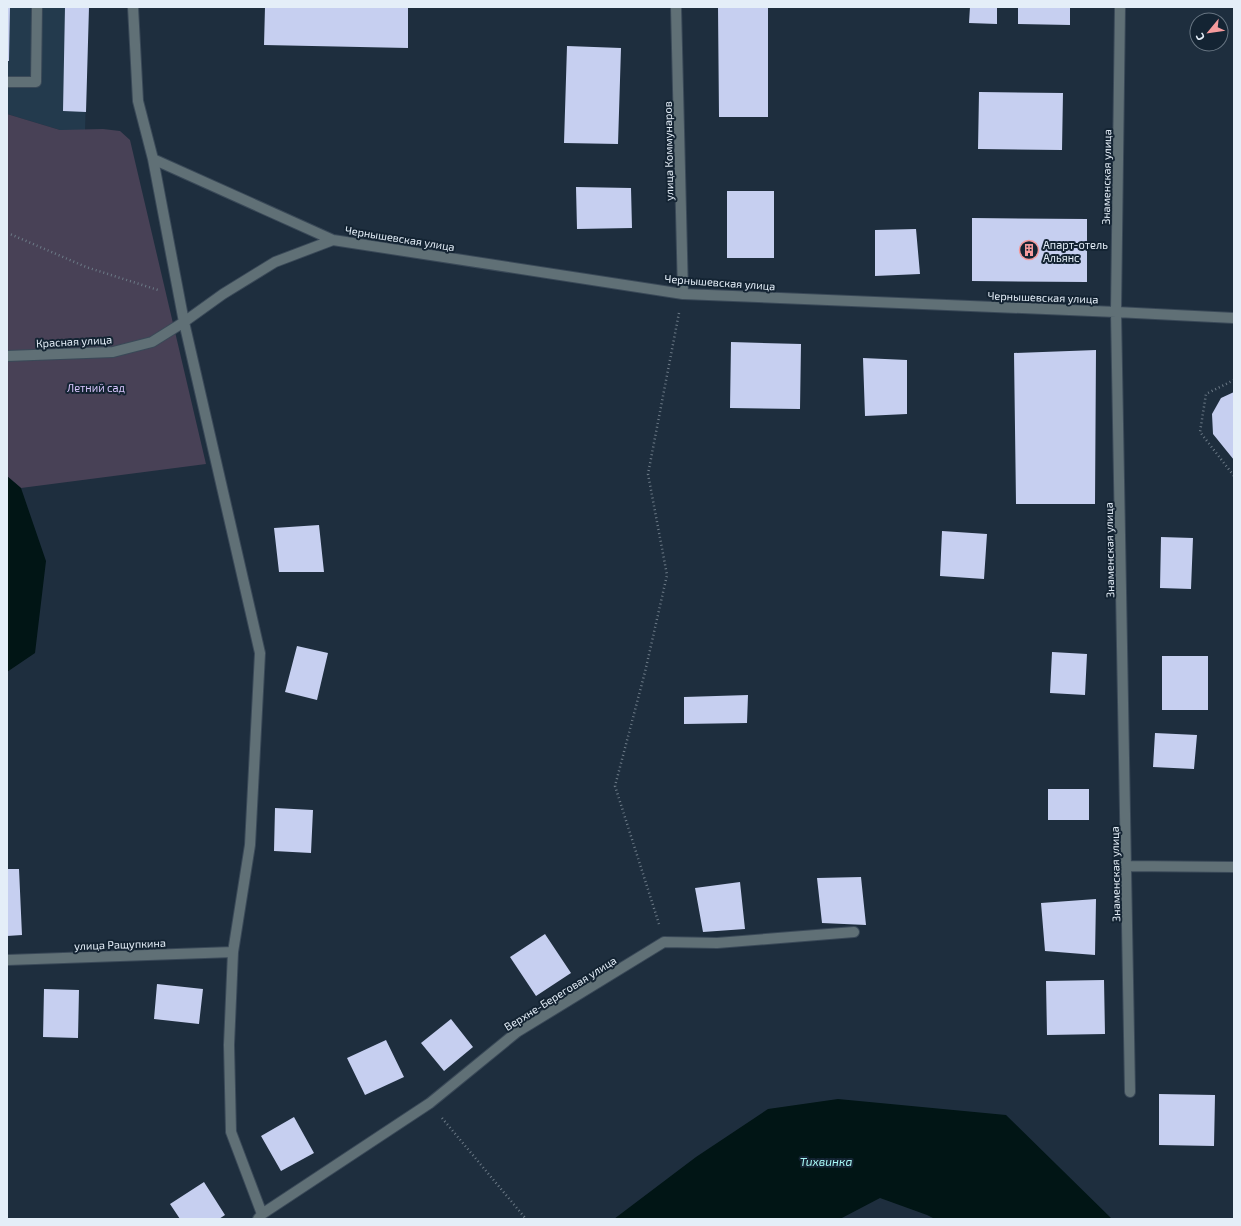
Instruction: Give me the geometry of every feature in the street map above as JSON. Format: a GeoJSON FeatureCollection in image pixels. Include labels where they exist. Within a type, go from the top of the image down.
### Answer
{"type":"FeatureCollection","features":[{"type":"Feature","properties":{"kind":"street"},"geometry":{"type":"LineString","coordinates":[[7,82],[36,82],[37,7]]}},
{"type":"Feature","properties":{"kind":"street"},"geometry":{"type":"LineString","coordinates":[[133,7],[138,101],[153,160],[184,322],[260,653],[250,845],[233,952],[229,1045],[231,1132],[260,1216]]}},
{"type":"Feature","properties":{"kind":"street","name":"улица Коммунаров"},"geometry":{"type":"LineString","coordinates":[[676,7],[683,294]]}},
{"type":"Feature","properties":{"kind":"street","name":"Знаменская улица"},"geometry":{"type":"LineString","coordinates":[[1120,7],[1116,312],[1130,1092]]}},
{"type":"Feature","properties":{"kind":"street","name":"Чернышевская улица"},"geometry":{"type":"LineString","coordinates":[[153,160],[333,240],[683,294],[1234,318]]}},
{"type":"Feature","properties":{"kind":"street","name":"Красная улица"},"geometry":{"type":"LineString","coordinates":[[7,356],[113,352],[152,342],[184,322],[223,294],[275,262],[333,240]]}},
{"type":"Feature","properties":{"kind":"street"},"geometry":{"type":"LineString","coordinates":[[1126,866],[1234,867]]}},
{"type":"Feature","properties":{"kind":"street"},"geometry":{"type":"LineString","coordinates":[[664,942],[717,943],[854,932]]}},
{"type":"Feature","properties":{"kind":"street","name":"Верхне-Береговая улица"},"geometry":{"type":"LineString","coordinates":[[260,1216],[430,1103],[518,1032],[664,942]]}},
{"type":"Feature","properties":{"kind":"street","name":"улица Ращупкина"},"geometry":{"type":"LineString","coordinates":[[7,960],[233,952]]}},
{"type":"Feature","properties":{"kind":"path"},"geometry":{"type":"LineString","coordinates":[[7,234],[86,267],[180,297]]}},
{"type":"Feature","properties":{"kind":"path"},"geometry":{"type":"LineString","coordinates":[[664,942],[615,786],[645,672],[667,575],[648,474],[683,294]]}},
{"type":"Feature","properties":{"kind":"path"},"geometry":{"type":"LineString","coordinates":[[1234,380],[1206,394],[1200,432],[1234,476]]}},
{"type":"Feature","properties":{"kind":"path"},"geometry":{"type":"LineString","coordinates":[[430,1103],[526,1219]]}},
{"type":"Feature","properties":{"kind":"shaded area"},"geometry":{"type":"Polygon","coordinates":[[[7,7],[89,7],[85,130],[60,130],[7,114],[7,7]]]}},
{"type":"Feature","properties":{"kind":"green space","name":"Летний сад"},"geometry":{"type":"Polygon","coordinates":[[[7,114],[60,130],[103,129],[120,131],[130,140],[206,464],[21,488],[7,476],[7,114]]]}},
{"type":"Feature","properties":{"kind":"water"},"geometry":{"type":"Polygon","coordinates":[[[7,476],[21,488],[46,561],[35,653],[7,672],[7,476]]]}},
{"type":"Feature","properties":{"kind":"water","name":"Тихвинка"},"geometry":{"type":"Polygon","coordinates":[[[838,1099],[1006,1115],[1112,1219],[935,1219],[880,1198],[840,1219],[614,1219],[696,1157],[768,1109],[838,1099]]]}},
{"type":"Feature","properties":{"kind":"building"},"geometry":{"type":"Polygon","coordinates":[[[7,7],[10,7],[9,61],[7,61],[7,7]]]}},
{"type":"Feature","properties":{"kind":"building"},"geometry":{"type":"Polygon","coordinates":[[[65,7],[89,7],[86,112],[63,111],[65,7]]]}},
{"type":"Feature","properties":{"kind":"building"},"geometry":{"type":"Polygon","coordinates":[[[265,7],[408,7],[408,48],[264,45],[265,7]]]}},
{"type":"Feature","properties":{"kind":"building"},"geometry":{"type":"Polygon","coordinates":[[[718,7],[768,7],[768,117],[719,117],[718,7]]]}},
{"type":"Feature","properties":{"kind":"building"},"geometry":{"type":"Polygon","coordinates":[[[970,7],[997,7],[997,24],[969,23],[970,7]]]}},
{"type":"Feature","properties":{"kind":"building"},"geometry":{"type":"Polygon","coordinates":[[[1018,7],[1070,7],[1070,25],[1018,24],[1018,7]]]}},
{"type":"Feature","properties":{"kind":"building"},"geometry":{"type":"Polygon","coordinates":[[[567,46],[621,48],[618,144],[564,143],[567,46]]]}},
{"type":"Feature","properties":{"kind":"building"},"geometry":{"type":"Polygon","coordinates":[[[979,92],[1063,93],[1062,150],[978,149],[979,92]]]}},
{"type":"Feature","properties":{"kind":"building"},"geometry":{"type":"Polygon","coordinates":[[[576,187],[631,188],[632,228],[577,229],[576,187]]]}},
{"type":"Feature","properties":{"kind":"building"},"geometry":{"type":"Polygon","coordinates":[[[727,191],[774,191],[774,258],[727,258],[727,191]]]}},
{"type":"Feature","properties":{"kind":"building","name":"Апарт-отель Альянс"},"geometry":{"type":"Polygon","coordinates":[[[972,218],[1087,219],[1087,282],[972,281],[972,218]]]}},
{"type":"Feature","properties":{"kind":"building"},"geometry":{"type":"Polygon","coordinates":[[[916,229],[920,274],[875,276],[875,230],[916,229]]]}},
{"type":"Feature","properties":{"kind":"building"},"geometry":{"type":"Polygon","coordinates":[[[731,342],[801,344],[800,409],[730,408],[731,342]]]}},
{"type":"Feature","properties":{"kind":"building"},"geometry":{"type":"Polygon","coordinates":[[[1096,350],[1095,504],[1016,504],[1014,353],[1096,350]]]}},
{"type":"Feature","properties":{"kind":"building"},"geometry":{"type":"Polygon","coordinates":[[[863,358],[907,360],[907,414],[865,416],[863,358]]]}},
{"type":"Feature","properties":{"kind":"building"},"geometry":{"type":"Polygon","coordinates":[[[1234,392],[1234,460],[1213,434],[1212,414],[1221,398],[1234,392]]]}},
{"type":"Feature","properties":{"kind":"building"},"geometry":{"type":"Polygon","coordinates":[[[319,525],[324,572],[279,572],[274,528],[319,525]]]}},
{"type":"Feature","properties":{"kind":"building"},"geometry":{"type":"Polygon","coordinates":[[[942,531],[987,534],[984,579],[940,576],[942,531]]]}},
{"type":"Feature","properties":{"kind":"building"},"geometry":{"type":"Polygon","coordinates":[[[1161,537],[1193,538],[1191,589],[1160,588],[1161,537]]]}},
{"type":"Feature","properties":{"kind":"building"},"geometry":{"type":"Polygon","coordinates":[[[297,646],[328,653],[317,700],[285,692],[297,646]]]}},
{"type":"Feature","properties":{"kind":"building"},"geometry":{"type":"Polygon","coordinates":[[[1052,652],[1087,654],[1085,695],[1050,693],[1052,652]]]}},
{"type":"Feature","properties":{"kind":"building"},"geometry":{"type":"Polygon","coordinates":[[[1162,656],[1208,656],[1208,710],[1162,710],[1162,656]]]}},
{"type":"Feature","properties":{"kind":"building"},"geometry":{"type":"Polygon","coordinates":[[[748,695],[747,723],[684,724],[684,697],[748,695]]]}},
{"type":"Feature","properties":{"kind":"building"},"geometry":{"type":"Polygon","coordinates":[[[1155,733],[1197,735],[1194,769],[1153,767],[1155,733]]]}},
{"type":"Feature","properties":{"kind":"building"},"geometry":{"type":"Polygon","coordinates":[[[1048,789],[1089,789],[1089,820],[1048,820],[1048,789]]]}},
{"type":"Feature","properties":{"kind":"building"},"geometry":{"type":"Polygon","coordinates":[[[275,808],[313,810],[311,853],[274,851],[275,808]]]}},
{"type":"Feature","properties":{"kind":"building"},"geometry":{"type":"Polygon","coordinates":[[[7,869],[19,869],[22,935],[7,936],[7,869]]]}},
{"type":"Feature","properties":{"kind":"building"},"geometry":{"type":"Polygon","coordinates":[[[861,877],[866,925],[822,923],[817,878],[861,877]]]}},
{"type":"Feature","properties":{"kind":"building"},"geometry":{"type":"Polygon","coordinates":[[[740,882],[745,929],[703,932],[695,888],[740,882]]]}},
{"type":"Feature","properties":{"kind":"building"},"geometry":{"type":"Polygon","coordinates":[[[1096,899],[1095,955],[1045,951],[1041,903],[1096,899]]]}},
{"type":"Feature","properties":{"kind":"building"},"geometry":{"type":"Polygon","coordinates":[[[545,934],[571,973],[536,996],[510,957],[545,934]]]}},
{"type":"Feature","properties":{"kind":"building"},"geometry":{"type":"Polygon","coordinates":[[[1104,980],[1105,1034],[1047,1035],[1046,981],[1104,980]]]}},
{"type":"Feature","properties":{"kind":"building"},"geometry":{"type":"Polygon","coordinates":[[[157,984],[203,989],[199,1024],[154,1019],[157,984]]]}},
{"type":"Feature","properties":{"kind":"building"},"geometry":{"type":"Polygon","coordinates":[[[44,989],[79,990],[78,1038],[43,1037],[44,989]]]}},
{"type":"Feature","properties":{"kind":"building"},"geometry":{"type":"Polygon","coordinates":[[[451,1019],[473,1047],[444,1071],[421,1043],[451,1019]]]}},
{"type":"Feature","properties":{"kind":"building"},"geometry":{"type":"Polygon","coordinates":[[[386,1040],[404,1077],[365,1095],[347,1058],[386,1040]]]}},
{"type":"Feature","properties":{"kind":"building"},"geometry":{"type":"Polygon","coordinates":[[[1159,1094],[1215,1095],[1214,1146],[1159,1145],[1159,1094]]]}},
{"type":"Feature","properties":{"kind":"building"},"geometry":{"type":"Polygon","coordinates":[[[294,1117],[314,1153],[281,1171],[261,1136],[294,1117]]]}},
{"type":"Feature","properties":{"kind":"building"},"geometry":{"type":"Polygon","coordinates":[[[204,1182],[225,1215],[219,1219],[180,1219],[170,1204],[204,1182]]]}},
{"type":"Feature","properties":{"kind":"place","name":"Апарт-отель Альянс"},"geometry":{"type":"Point","coordinates":[1029,250]}}]}
